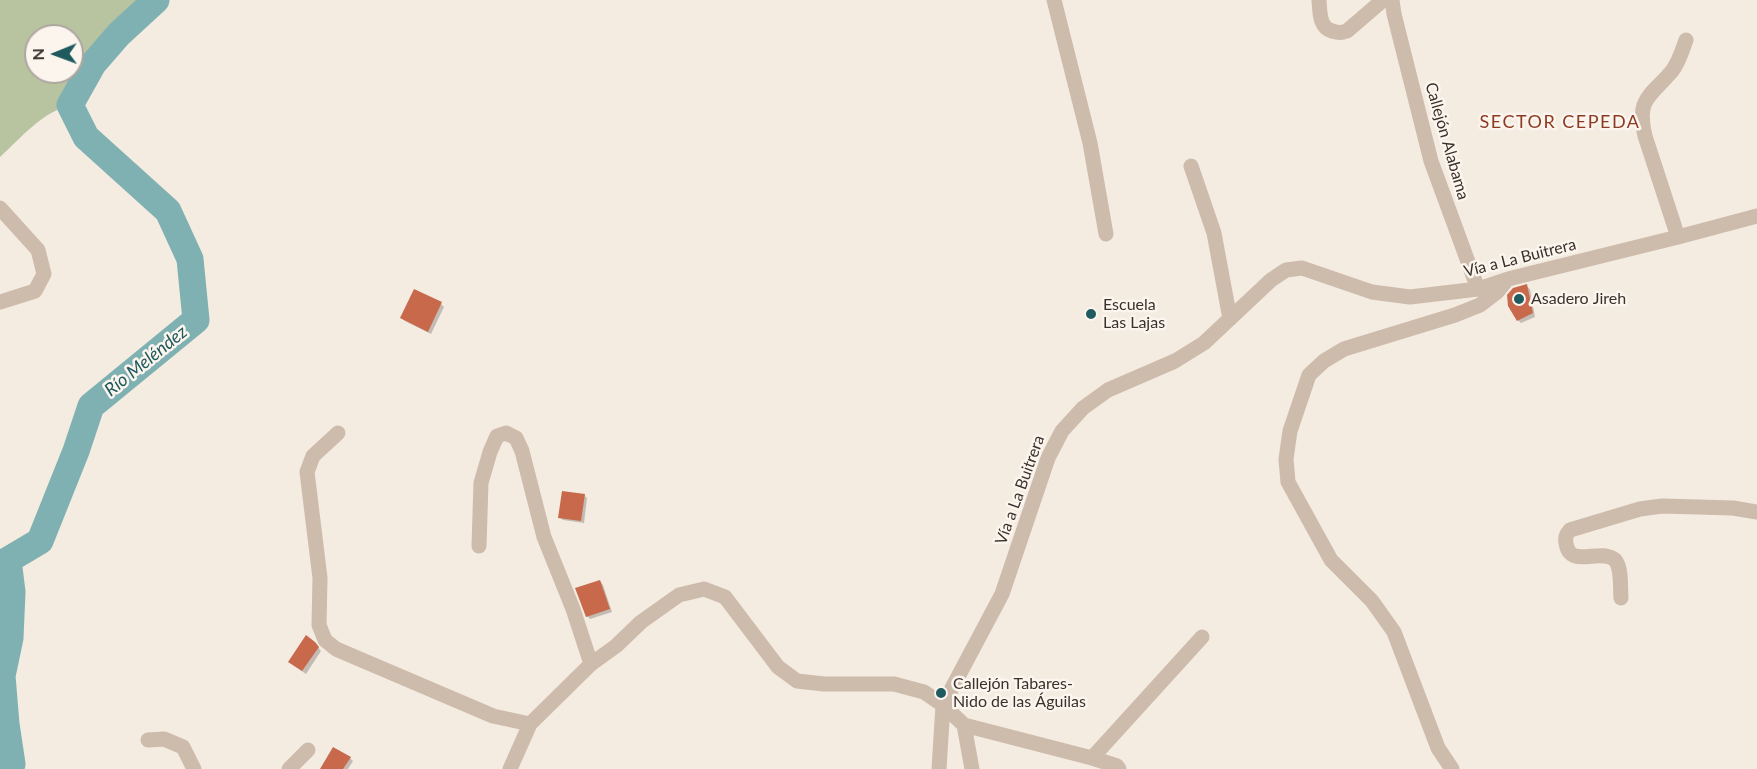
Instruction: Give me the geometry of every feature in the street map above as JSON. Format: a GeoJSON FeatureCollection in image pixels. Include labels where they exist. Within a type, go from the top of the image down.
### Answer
{"type":"FeatureCollection","features":[{"type":"Feature","properties":{"kind":"street"},"geometry":{"type":"LineString","coordinates":[[1054,0],[1089,143],[1106,234]]}},
{"type":"Feature","properties":{"kind":"street"},"geometry":{"type":"LineString","coordinates":[[1319,0],[1322,23],[1326,29],[1341,33],[1347,31],[1383,0]]}},
{"type":"Feature","properties":{"kind":"street","name":"Callejón Alabama"},"geometry":{"type":"LineString","coordinates":[[1392,0],[1431,161],[1478,289]]}},
{"type":"Feature","properties":{"kind":"street"},"geometry":{"type":"LineString","coordinates":[[1678,237],[1641,120],[1642,106],[1676,65],[1686,40]]}},
{"type":"Feature","properties":{"kind":"street"},"geometry":{"type":"LineString","coordinates":[[1191,166],[1214,233],[1230,319]]}},
{"type":"Feature","properties":{"kind":"street"},"geometry":{"type":"LineString","coordinates":[[0,207],[38,250],[44,274],[35,291],[0,302]]}},
{"type":"Feature","properties":{"kind":"street","name":"Vía a La Buitrera"},"geometry":{"type":"LineString","coordinates":[[939,769],[943,705],[1002,594],[1048,458],[1062,431],[1083,408],[1108,390],[1175,361],[1204,343],[1271,280],[1286,270],[1302,268],[1372,292],[1410,297],[1478,289],[1508,279],[1757,216]]}},
{"type":"Feature","properties":{"kind":"street"},"geometry":{"type":"LineString","coordinates":[[1452,769],[1438,748],[1394,632],[1372,601],[1331,560],[1288,482],[1286,459],[1290,431],[1309,375],[1324,361],[1344,349],[1455,315],[1480,305],[1497,292],[1508,279]]}},
{"type":"Feature","properties":{"kind":"street"},"geometry":{"type":"LineString","coordinates":[[338,433],[313,456],[308,472],[321,578],[319,625],[325,640],[336,649],[493,716],[530,724]]}},
{"type":"Feature","properties":{"kind":"street"},"geometry":{"type":"LineString","coordinates":[[479,546],[481,483],[497,436],[506,433],[516,438],[522,451],[543,537],[573,609],[591,664]]}},
{"type":"Feature","properties":{"kind":"street"},"geometry":{"type":"LineString","coordinates":[[1621,598],[1618,566],[1614,559],[1606,556],[1572,555],[1568,552],[1566,540],[1566,534],[1570,530],[1640,509],[1662,506],[1733,508],[1757,512]]}},
{"type":"Feature","properties":{"kind":"street"},"geometry":{"type":"LineString","coordinates":[[510,769],[530,724],[591,664],[616,646],[641,622],[679,595],[704,589],[725,597],[778,667],[797,681],[824,684],[894,684],[924,692],[943,705],[964,725],[1092,758],[1117,766],[1119,769]]}},
{"type":"Feature","properties":{"kind":"street"},"geometry":{"type":"LineString","coordinates":[[1092,758],[1202,637]]}},
{"type":"Feature","properties":{"kind":"street"},"geometry":{"type":"LineString","coordinates":[[964,725],[972,769]]}},
{"type":"Feature","properties":{"kind":"street"},"geometry":{"type":"LineString","coordinates":[[148,740],[164,739],[183,747],[194,769]]}},
{"type":"Feature","properties":{"kind":"street"},"geometry":{"type":"LineString","coordinates":[[289,769],[308,750]]}},
{"type":"Feature","properties":{"kind":"green space"},"geometry":{"type":"Polygon","coordinates":[[[0,0],[156,0],[119,34],[93,64],[84,80],[84,24],[24,24],[24,84],[82,84],[70,105],[50,114],[0,157],[0,0]]]}},
{"type":"Feature","properties":{"kind":"building","name":"Asadero Jireh"},"geometry":{"type":"Polygon","coordinates":[[[1527,284],[1533,313],[1517,321],[1508,306],[1507,295],[1513,288],[1527,284]]]}},
{"type":"Feature","properties":{"kind":"building"},"geometry":{"type":"Polygon","coordinates":[[[414,289],[442,302],[428,332],[400,318],[414,289]]]}},
{"type":"Feature","properties":{"kind":"building"},"geometry":{"type":"Polygon","coordinates":[[[562,491],[585,494],[581,521],[558,518],[562,491]]]}},
{"type":"Feature","properties":{"kind":"building"},"geometry":{"type":"Polygon","coordinates":[[[600,580],[610,609],[586,617],[575,588],[600,580]]]}},
{"type":"Feature","properties":{"kind":"building"},"geometry":{"type":"Polygon","coordinates":[[[306,635],[319,647],[302,671],[288,662],[306,635]]]}},
{"type":"Feature","properties":{"kind":"building"},"geometry":{"type":"Polygon","coordinates":[[[333,747],[351,757],[343,769],[320,769],[333,747]]]}},
{"type":"Feature","properties":{"kind":"waterway","name":"Río Meléndez"},"geometry":{"type":"LineString","coordinates":[[10,769],[12,764],[2,676],[10,638],[12,592],[8,560],[40,541],[76,451],[91,406],[196,320],[190,259],[168,211],[86,137],[70,105],[93,64],[119,34],[156,0]]}},
{"type":"Feature","properties":{"kind":"place","name":"Asadero Jireh"},"geometry":{"type":"Point","coordinates":[1519,299]}},
{"type":"Feature","properties":{"kind":"place","name":"Escuela Las Lajas"},"geometry":{"type":"Point","coordinates":[1091,314]}},
{"type":"Feature","properties":{"kind":"place","name":"Callejón Tabares- Nido de las Águilas"},"geometry":{"type":"Point","coordinates":[941,693]}},
{"type":"Feature","properties":{"kind":"district","name":"SECTOR CEPEDA"},"geometry":{"type":"Point","coordinates":[1560,122]}}]}
